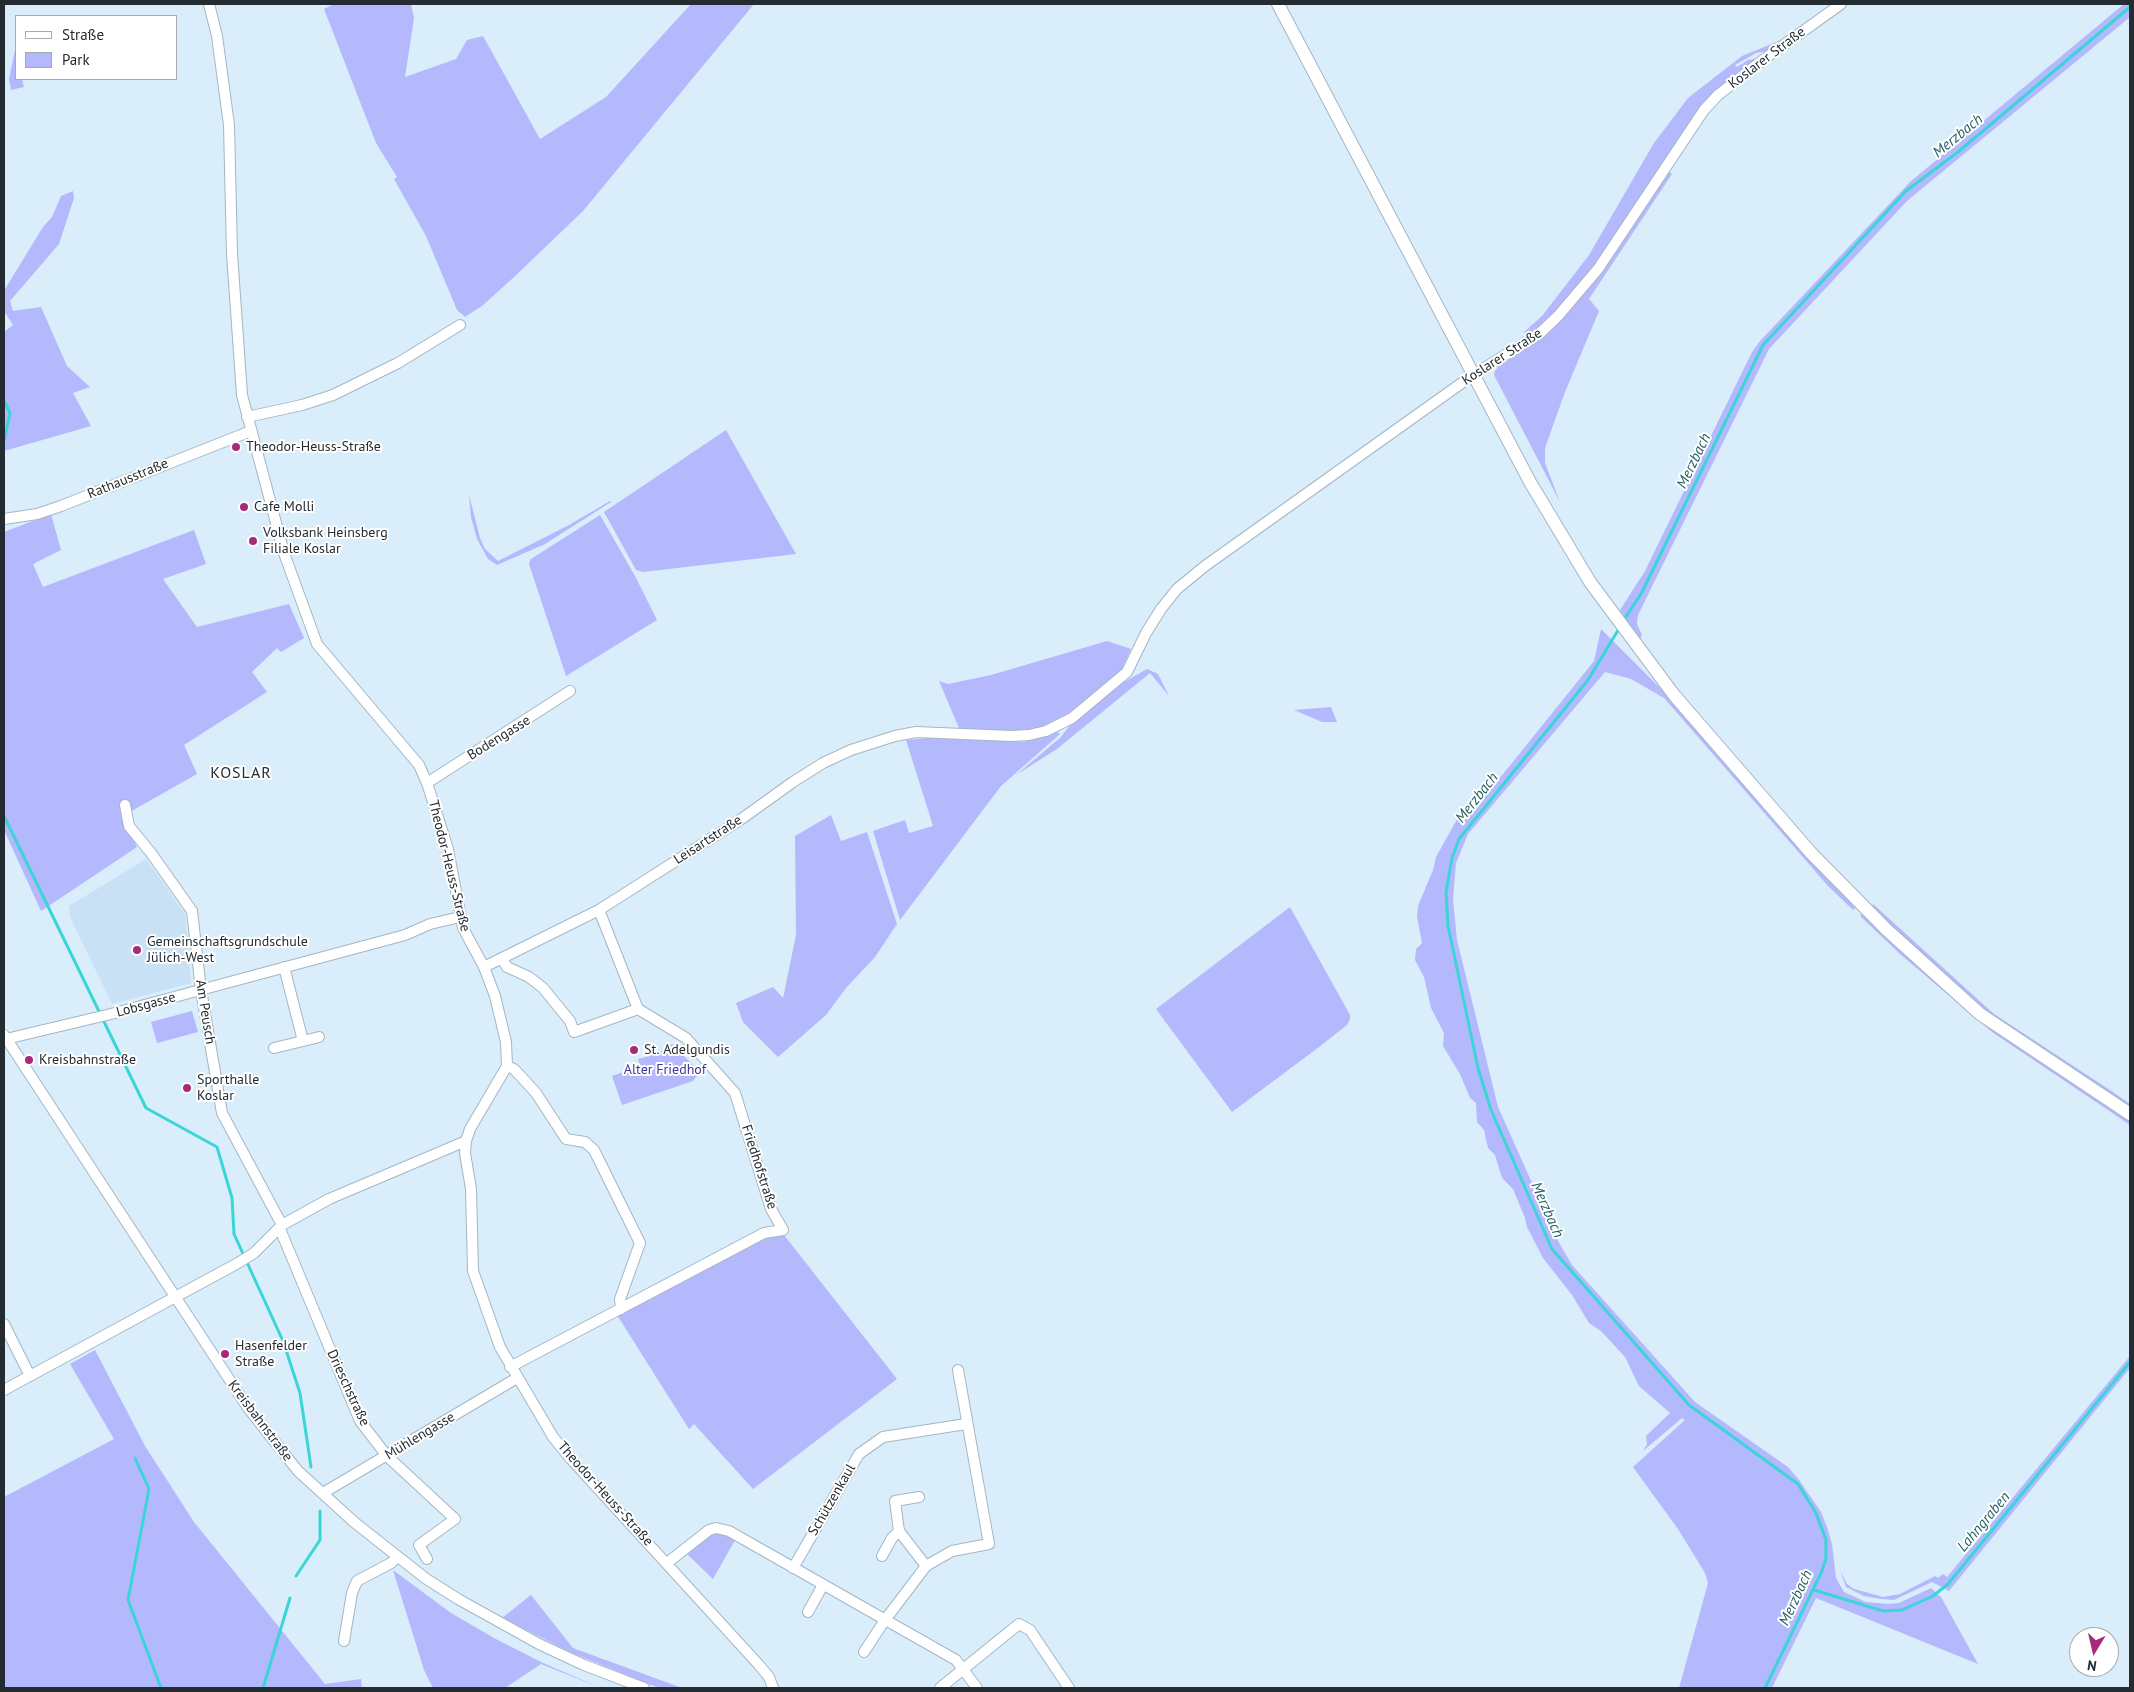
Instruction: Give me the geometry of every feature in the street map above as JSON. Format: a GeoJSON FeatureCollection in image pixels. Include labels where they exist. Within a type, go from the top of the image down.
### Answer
{"type":"FeatureCollection","features":[{"type":"Feature","properties":{"kind":"main road"},"geometry":{"type":"LineString","coordinates":[[1278,4],[1547,512],[1590,582],[1674,695],[1779,818],[1835,880],[1886,930],[1980,1014],[2130,1114]]}},
{"type":"Feature","properties":{"kind":"street","name":"Theodor-Heuss-Straße"},"geometry":{"type":"LineString","coordinates":[[209,4],[218,36],[229,125],[232,254],[242,395],[284,553],[318,644],[419,765],[427,783],[448,849],[460,917],[472,948],[484,967],[495,996],[506,1042],[507,1066],[470,1129],[466,1141],[465,1152],[471,1189],[473,1271],[500,1347],[510,1367],[553,1437],[570,1458],[759,1664],[769,1677],[773,1688]]}},
{"type":"Feature","properties":{"kind":"street","name":"Koslarer Straße"},"geometry":{"type":"LineString","coordinates":[[1127,672],[1151,623],[1177,589],[1205,566],[1473,375],[1521,347],[1558,316],[1598,268],[1704,110],[1718,95],[1772,52],[1841,4]]}},
{"type":"Feature","properties":{"kind":"street"},"geometry":{"type":"LineString","coordinates":[[247,417],[302,406],[333,395],[398,363],[460,325]]}},
{"type":"Feature","properties":{"kind":"street","name":"Rathausstraße"},"geometry":{"type":"LineString","coordinates":[[4,519],[37,514],[61,506],[251,431]]}},
{"type":"Feature","properties":{"kind":"street","name":"Leisartstraße"},"geometry":{"type":"LineString","coordinates":[[484,967],[599,910],[740,820],[822,763],[851,750],[895,736],[937,732],[1011,736],[1046,731],[1072,718],[1127,672]]}},
{"type":"Feature","properties":{"kind":"street","name":"Bodengasse"},"geometry":{"type":"LineString","coordinates":[[427,783],[570,691]]}},
{"type":"Feature","properties":{"kind":"street","name":"Am Peusch"},"geometry":{"type":"LineString","coordinates":[[125,805],[129,826],[151,853],[192,911],[201,990],[222,1113],[281,1227]]}},
{"type":"Feature","properties":{"kind":"street"},"geometry":{"type":"LineString","coordinates":[[502,959],[507,967],[529,977],[543,988],[570,1021],[574,1032],[638,1009],[599,910]]}},
{"type":"Feature","properties":{"kind":"street","name":"Lobsgasse"},"geometry":{"type":"LineString","coordinates":[[5,1037],[94,1019],[406,935],[430,924],[460,917]]}},
{"type":"Feature","properties":{"kind":"street"},"geometry":{"type":"LineString","coordinates":[[284,967],[303,1041]]}},
{"type":"Feature","properties":{"kind":"street","name":"Friedhofstraße"},"geometry":{"type":"LineString","coordinates":[[510,1367],[764,1233],[783,1230],[771,1209],[735,1093],[686,1038],[638,1009]]}},
{"type":"Feature","properties":{"kind":"street","name":"Kreisbahnstraße"},"geometry":{"type":"LineString","coordinates":[[5,1037],[71,1141],[248,1408],[298,1471],[397,1557],[442,1588],[500,1623],[584,1665],[644,1688]]}},
{"type":"Feature","properties":{"kind":"street"},"geometry":{"type":"LineString","coordinates":[[274,1048],[319,1037]]}},
{"type":"Feature","properties":{"kind":"street"},"geometry":{"type":"LineString","coordinates":[[507,1066],[514,1069],[536,1093],[566,1138],[585,1142],[594,1150],[640,1243],[620,1299],[621,1309]]}},
{"type":"Feature","properties":{"kind":"street"},"geometry":{"type":"LineString","coordinates":[[4,1390],[238,1263],[254,1253],[281,1227],[329,1198],[466,1141]]}},
{"type":"Feature","properties":{"kind":"street","name":"Drieschstraße"},"geometry":{"type":"LineString","coordinates":[[281,1227],[360,1421],[387,1456],[455,1519],[419,1545],[427,1559]]}},
{"type":"Feature","properties":{"kind":"street"},"geometry":{"type":"LineString","coordinates":[[4,1324],[30,1376]]}},
{"type":"Feature","properties":{"kind":"street"},"geometry":{"type":"LineString","coordinates":[[864,1652],[885,1620],[926,1566],[952,1552],[989,1544],[966,1424],[958,1370]]}},
{"type":"Feature","properties":{"kind":"street","name":"Mühlengasse"},"geometry":{"type":"LineString","coordinates":[[323,1494],[517,1378]]}},
{"type":"Feature","properties":{"kind":"street","name":"Schützenkaul"},"geometry":{"type":"LineString","coordinates":[[794,1568],[859,1454],[884,1437],[966,1424]]}},
{"type":"Feature","properties":{"kind":"street"},"geometry":{"type":"LineString","coordinates":[[919,1497],[895,1501],[899,1532],[926,1566]]}},
{"type":"Feature","properties":{"kind":"street"},"geometry":{"type":"LineString","coordinates":[[667,1563],[701,1535],[716,1528],[729,1531],[956,1660],[977,1688]]}},
{"type":"Feature","properties":{"kind":"street"},"geometry":{"type":"LineString","coordinates":[[882,1556],[892,1538],[899,1532]]}},
{"type":"Feature","properties":{"kind":"street"},"geometry":{"type":"LineString","coordinates":[[344,1641],[352,1593],[358,1580],[391,1563],[397,1557]]}},
{"type":"Feature","properties":{"kind":"street"},"geometry":{"type":"LineString","coordinates":[[808,1612],[823,1585]]}},
{"type":"Feature","properties":{"kind":"street"},"geometry":{"type":"LineString","coordinates":[[940,1688],[1019,1624],[1030,1630],[1069,1688]]}},
{"type":"Feature","properties":{"kind":"shaded area","name":"Gemeinschaftsgrundschule Jülich-West"},"geometry":{"type":"Polygon","coordinates":[[[146,859],[185,914],[191,983],[112,1004],[70,917],[69,906],[146,859]]]}},
{"type":"Feature","properties":{"kind":"green space"},"geometry":{"type":"Polygon","coordinates":[[[334,4],[411,4],[414,18],[405,77],[456,59],[467,40],[483,36],[540,139],[606,97],[691,4],[754,4],[583,211],[482,306],[465,317],[457,310],[426,236],[394,179],[397,177],[376,143],[324,9],[334,4]]]}},
{"type":"Feature","properties":{"kind":"green space"},"geometry":{"type":"Polygon","coordinates":[[[1832,4],[1836,4],[1773,50],[1756,53],[1735,65],[1737,67],[1748,60],[1760,58],[1723,86],[1590,273],[1549,320],[1521,344],[1519,341],[1526,335],[1524,332],[1542,316],[1589,255],[1654,143],[1688,98],[1742,56],[1781,40],[1832,4]]]}},
{"type":"Feature","properties":{"kind":"green space"},"geometry":{"type":"Polygon","coordinates":[[[2124,4],[2130,4],[2130,17],[1907,201],[1769,349],[1638,615],[1637,624],[1642,635],[1640,639],[1620,610],[1645,571],[1752,352],[1760,341],[1910,182],[2124,4]]]}},
{"type":"Feature","properties":{"kind":"green space"},"geometry":{"type":"Polygon","coordinates":[[[15,50],[15,80],[22,80],[24,87],[11,90],[9,79],[15,50]]]}},
{"type":"Feature","properties":{"kind":"green space"},"geometry":{"type":"Polygon","coordinates":[[[1668,171],[1672,174],[1589,299],[1599,311],[1565,392],[1545,448],[1545,463],[1560,502],[1494,375],[1495,371],[1499,366],[1535,342],[1560,319],[1668,171]]]}},
{"type":"Feature","properties":{"kind":"green space"},"geometry":{"type":"Polygon","coordinates":[[[73,191],[74,198],[59,244],[10,301],[13,311],[41,307],[67,366],[90,387],[73,393],[91,426],[4,451],[4,332],[13,325],[4,311],[5,289],[43,227],[52,217],[61,196],[73,191]]]}},
{"type":"Feature","properties":{"kind":"green space"},"geometry":{"type":"Polygon","coordinates":[[[726,430],[796,554],[643,572],[636,570],[604,512],[726,430]]]}},
{"type":"Feature","properties":{"kind":"green space"},"geometry":{"type":"Polygon","coordinates":[[[469,495],[480,538],[485,549],[498,561],[611,502],[545,544],[497,565],[488,559],[477,539],[471,517],[469,495]]]}},
{"type":"Feature","properties":{"kind":"green space"},"geometry":{"type":"Polygon","coordinates":[[[51,514],[61,550],[33,564],[43,587],[194,530],[206,564],[163,579],[197,627],[289,604],[304,638],[281,652],[277,648],[252,672],[267,692],[184,745],[197,774],[121,817],[137,847],[41,911],[4,830],[4,532],[51,514]]]}},
{"type":"Feature","properties":{"kind":"green space"},"geometry":{"type":"Polygon","coordinates":[[[600,515],[635,576],[657,620],[566,676],[529,564],[531,559],[600,515]]]}},
{"type":"Feature","properties":{"kind":"green space"},"geometry":{"type":"Polygon","coordinates":[[[1601,629],[1674,702],[1809,860],[1856,907],[1853,910],[1828,886],[1664,698],[1631,679],[1605,672],[1468,834],[1456,863],[1453,899],[1457,940],[1498,1107],[1558,1241],[1572,1265],[1695,1402],[1788,1467],[1799,1480],[1821,1512],[1832,1544],[1836,1578],[1844,1592],[1866,1602],[1888,1604],[1899,1603],[1931,1588],[1941,1597],[1978,1664],[1816,1598],[1772,1688],[1679,1688],[1708,1583],[1705,1573],[1678,1529],[1633,1467],[1685,1420],[1682,1418],[1643,1451],[1647,1444],[1646,1436],[1670,1413],[1639,1386],[1625,1357],[1601,1331],[1589,1323],[1572,1295],[1543,1258],[1527,1227],[1513,1189],[1502,1178],[1495,1155],[1488,1148],[1484,1130],[1477,1122],[1476,1103],[1470,1098],[1460,1074],[1443,1046],[1444,1033],[1431,1008],[1424,977],[1415,960],[1416,949],[1422,943],[1417,917],[1418,906],[1433,870],[1436,857],[1460,814],[1479,801],[1504,773],[1594,661],[1601,629]]]}},
{"type":"Feature","properties":{"kind":"green space"},"geometry":{"type":"Polygon","coordinates":[[[1107,641],[1131,649],[1120,673],[1058,721],[1036,729],[995,731],[959,728],[939,681],[948,684],[991,675],[1107,641]]]}},
{"type":"Feature","properties":{"kind":"green space"},"geometry":{"type":"Polygon","coordinates":[[[1147,669],[1158,674],[1169,696],[1150,673],[1057,749],[1016,775],[1061,737],[1073,721],[1124,682],[1147,669]]]}},
{"type":"Feature","properties":{"kind":"green space"},"geometry":{"type":"Polygon","coordinates":[[[1331,707],[1337,722],[1322,722],[1294,710],[1331,707]]]}},
{"type":"Feature","properties":{"kind":"green space"},"geometry":{"type":"Polygon","coordinates":[[[1058,732],[1060,734],[1001,786],[900,920],[873,831],[905,820],[909,833],[933,826],[906,740],[941,737],[1024,742],[1058,732]]]}},
{"type":"Feature","properties":{"kind":"green space"},"geometry":{"type":"Polygon","coordinates":[[[831,815],[841,841],[867,832],[897,924],[875,957],[846,988],[826,1015],[778,1057],[743,1022],[736,1003],[773,987],[783,998],[796,935],[795,836],[831,815]]]}},
{"type":"Feature","properties":{"kind":"green space"},"geometry":{"type":"Polygon","coordinates":[[[1873,904],[1994,1014],[2110,1090],[2130,1104],[2130,1109],[2018,1035],[1972,1001],[1872,908],[1873,904]]]}},
{"type":"Feature","properties":{"kind":"green space"},"geometry":{"type":"Polygon","coordinates":[[[1290,907],[1350,1015],[1350,1019],[1347,1025],[1232,1112],[1156,1009],[1290,907]]]}},
{"type":"Feature","properties":{"kind":"green space"},"geometry":{"type":"Polygon","coordinates":[[[1863,913],[1903,951],[2130,1119],[2130,1125],[1992,1032],[1900,954],[1860,916],[1863,913]]]}},
{"type":"Feature","properties":{"kind":"green space"},"geometry":{"type":"Polygon","coordinates":[[[192,1011],[198,1032],[157,1043],[151,1022],[192,1011]]]}},
{"type":"Feature","properties":{"kind":"green space","name":"Alter Friedhof"},"geometry":{"type":"Polygon","coordinates":[[[672,1044],[700,1072],[693,1081],[622,1105],[612,1076],[640,1066],[638,1059],[657,1054],[672,1044]]]}},
{"type":"Feature","properties":{"kind":"green space"},"geometry":{"type":"Polygon","coordinates":[[[766,1235],[784,1235],[897,1379],[753,1489],[694,1424],[689,1429],[617,1315],[766,1235]]]}},
{"type":"Feature","properties":{"kind":"green space"},"geometry":{"type":"Polygon","coordinates":[[[95,1350],[145,1446],[194,1522],[325,1684],[361,1679],[362,1688],[4,1688],[4,1497],[114,1439],[70,1364],[95,1350]]]}},
{"type":"Feature","properties":{"kind":"green space"},"geometry":{"type":"Polygon","coordinates":[[[2130,1356],[2130,1368],[1949,1591],[1932,1582],[1894,1600],[1864,1596],[1846,1587],[1840,1570],[1847,1584],[1854,1589],[1883,1597],[1900,1594],[1935,1576],[1938,1578],[1943,1574],[1947,1577],[2130,1356]]]}},
{"type":"Feature","properties":{"kind":"green space"},"geometry":{"type":"Polygon","coordinates":[[[716,1533],[725,1534],[735,1540],[713,1579],[686,1553],[710,1535],[716,1533]]]}},
{"type":"Feature","properties":{"kind":"green space"},"geometry":{"type":"Polygon","coordinates":[[[393,1570],[451,1613],[494,1638],[543,1663],[601,1688],[541,1664],[505,1688],[433,1688],[424,1670],[393,1570]]]}},
{"type":"Feature","properties":{"kind":"green space"},"geometry":{"type":"Polygon","coordinates":[[[531,1595],[573,1648],[682,1688],[661,1688],[648,1684],[570,1652],[502,1618],[531,1595]]]}},
{"type":"Feature","properties":{"kind":"waterway","name":"Merzbach"},"geometry":{"type":"LineString","coordinates":[[1623,621],[1641,594],[1763,345],[1906,191],[1958,152],[2130,7]]}},
{"type":"Feature","properties":{"kind":"waterway"},"geometry":{"type":"LineString","coordinates":[[4,401],[10,413],[4,441]]}},
{"type":"Feature","properties":{"kind":"waterway","name":"Merzbach"},"geometry":{"type":"LineString","coordinates":[[1620,627],[1588,680],[1459,839],[1452,858],[1446,892],[1448,926],[1478,1068],[1491,1110],[1552,1249],[1689,1405],[1798,1484],[1816,1513],[1826,1540],[1826,1558],[1822,1571],[1765,1688]]}},
{"type":"Feature","properties":{"kind":"waterway"},"geometry":{"type":"LineString","coordinates":[[4,816],[146,1108],[217,1147],[232,1198],[234,1234],[283,1341],[300,1393],[311,1467]]}},
{"type":"Feature","properties":{"kind":"waterway","name":"Lahngraben"},"geometry":{"type":"LineString","coordinates":[[1814,1590],[1883,1611],[1902,1610],[1933,1596],[1948,1584],[2130,1362]]}},
{"type":"Feature","properties":{"kind":"waterway"},"geometry":{"type":"LineString","coordinates":[[135,1458],[149,1489],[128,1600],[161,1688]]}},
{"type":"Feature","properties":{"kind":"waterway"},"geometry":{"type":"LineString","coordinates":[[296,1576],[320,1540],[320,1511]]}},
{"type":"Feature","properties":{"kind":"waterway"},"geometry":{"type":"LineString","coordinates":[[263,1688],[290,1598]]}},
{"type":"Feature","properties":{"kind":"place","name":"Theodor-Heuss-Straße"},"geometry":{"type":"Point","coordinates":[236,447]}},
{"type":"Feature","properties":{"kind":"place","name":"Cafe Molli"},"geometry":{"type":"Point","coordinates":[244,507]}},
{"type":"Feature","properties":{"kind":"place","name":"Volksbank Heinsberg Filiale Koslar"},"geometry":{"type":"Point","coordinates":[253,541]}},
{"type":"Feature","properties":{"kind":"place","name":"Gemeinschaftsgrundschule Jülich-West"},"geometry":{"type":"Point","coordinates":[137,950]}},
{"type":"Feature","properties":{"kind":"place","name":"St. Adelgundis"},"geometry":{"type":"Point","coordinates":[634,1050]}},
{"type":"Feature","properties":{"kind":"place","name":"Kreisbahnstraße"},"geometry":{"type":"Point","coordinates":[29,1060]}},
{"type":"Feature","properties":{"kind":"place","name":"Sporthalle Koslar"},"geometry":{"type":"Point","coordinates":[187,1088]}},
{"type":"Feature","properties":{"kind":"place","name":"Hasenfelder Straße"},"geometry":{"type":"Point","coordinates":[225,1354]}},
{"type":"Feature","properties":{"kind":"district","name":"KOSLAR"},"geometry":{"type":"Point","coordinates":[241,773]}}]}
